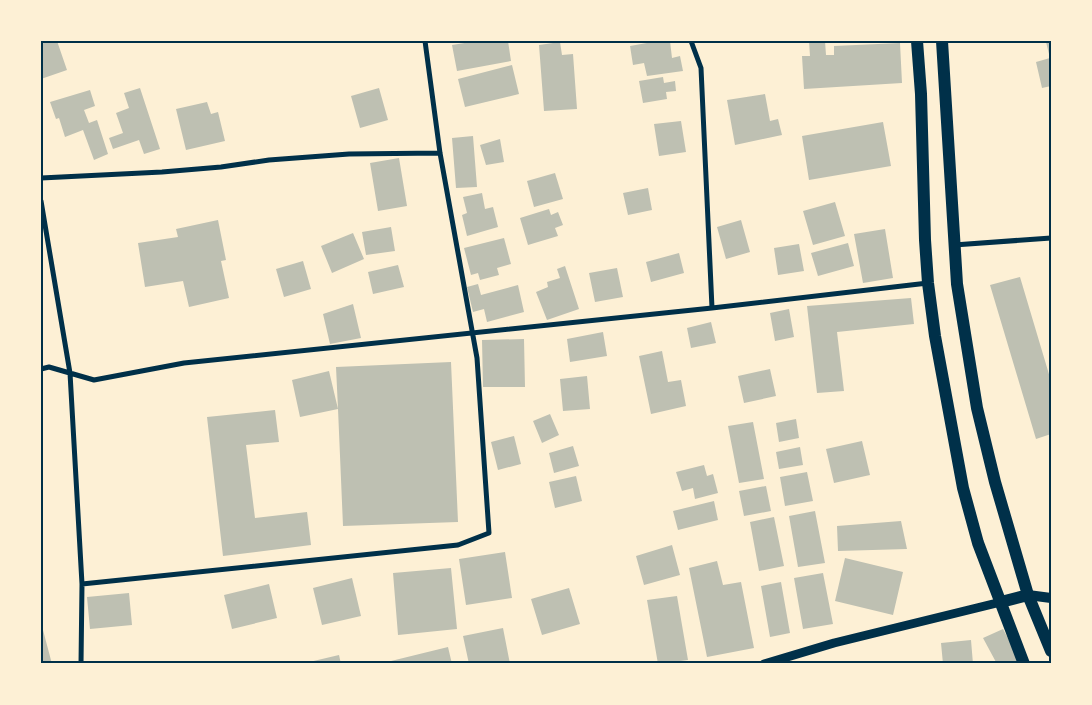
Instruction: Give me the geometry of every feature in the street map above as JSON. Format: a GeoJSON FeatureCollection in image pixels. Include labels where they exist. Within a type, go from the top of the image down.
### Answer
{"type":"FeatureCollection","features":[{"type":"Feature","properties":{"kind":"highway"},"geometry":{"type":"LineString","coordinates":[[917,41],[921,94],[928,283],[934,336],[963,488],[978,543],[1024,664]]}},
{"type":"Feature","properties":{"kind":"highway"},"geometry":{"type":"LineString","coordinates":[[942,41],[957,284],[977,408],[995,482],[1028,595],[1051,652]]}},
{"type":"Feature","properties":{"kind":"highway"},"geometry":{"type":"LineString","coordinates":[[1001,602],[1028,595]]}},
{"type":"Feature","properties":{"kind":"main road"},"geometry":{"type":"LineString","coordinates":[[1028,595],[1051,598]]}},
{"type":"Feature","properties":{"kind":"street"},"geometry":{"type":"LineString","coordinates":[[82,584],[458,545],[489,533],[477,358],[440,153],[425,41]]}},
{"type":"Feature","properties":{"kind":"street"},"geometry":{"type":"LineString","coordinates":[[691,41],[702,68],[712,308]]}},
{"type":"Feature","properties":{"kind":"street"},"geometry":{"type":"LineString","coordinates":[[41,178],[172,171],[221,167],[269,160],[349,154],[440,153]]}},
{"type":"Feature","properties":{"kind":"street"},"geometry":{"type":"LineString","coordinates":[[41,201],[70,373],[82,584],[81,664]]}},
{"type":"Feature","properties":{"kind":"street"},"geometry":{"type":"LineString","coordinates":[[954,246],[1051,238]]}},
{"type":"Feature","properties":{"kind":"street"},"geometry":{"type":"LineString","coordinates":[[41,369],[49,367],[94,380],[184,362],[712,308],[928,283]]}},
{"type":"Feature","properties":{"kind":"street"},"geometry":{"type":"LineString","coordinates":[[764,664],[782,661],[834,643],[1001,602]]}},
{"type":"Feature","properties":{"kind":"building"},"geometry":{"type":"Polygon","coordinates":[[[57,41],[67,70],[41,79],[41,44],[57,41]]]}},
{"type":"Feature","properties":{"kind":"building"},"geometry":{"type":"Polygon","coordinates":[[[477,41],[508,41],[511,61],[457,71],[452,45],[477,41]]]}},
{"type":"Feature","properties":{"kind":"building"},"geometry":{"type":"Polygon","coordinates":[[[670,41],[672,58],[680,56],[683,71],[647,76],[644,63],[633,65],[630,46],[670,41]]]}},
{"type":"Feature","properties":{"kind":"building"},"geometry":{"type":"Polygon","coordinates":[[[809,41],[825,41],[826,55],[834,55],[834,46],[900,43],[902,83],[804,89],[802,56],[810,56],[809,41]]]}},
{"type":"Feature","properties":{"kind":"building"},"geometry":{"type":"Polygon","coordinates":[[[1051,41],[1051,86],[1042,88],[1036,62],[1050,58],[1046,42],[1051,41]]]}},
{"type":"Feature","properties":{"kind":"building"},"geometry":{"type":"Polygon","coordinates":[[[560,42],[562,55],[573,54],[577,109],[544,111],[539,45],[560,42]]]}},
{"type":"Feature","properties":{"kind":"building"},"geometry":{"type":"Polygon","coordinates":[[[512,65],[519,94],[465,107],[458,79],[512,65]]]}},
{"type":"Feature","properties":{"kind":"building"},"geometry":{"type":"Polygon","coordinates":[[[663,77],[664,83],[675,81],[676,91],[666,92],[667,99],[643,103],[639,81],[663,77]]]}},
{"type":"Feature","properties":{"kind":"building"},"geometry":{"type":"Polygon","coordinates":[[[140,88],[160,149],[144,154],[139,140],[113,149],[109,138],[123,133],[116,113],[129,108],[124,93],[140,88]]]}},
{"type":"Feature","properties":{"kind":"building"},"geometry":{"type":"Polygon","coordinates":[[[379,88],[388,120],[360,128],[351,96],[379,88]]]}},
{"type":"Feature","properties":{"kind":"building"},"geometry":{"type":"Polygon","coordinates":[[[90,90],[95,106],[84,110],[89,123],[97,120],[108,154],[94,160],[83,130],[65,137],[59,118],[56,119],[50,102],[90,90]]]}},
{"type":"Feature","properties":{"kind":"building"},"geometry":{"type":"Polygon","coordinates":[[[765,94],[770,121],[778,119],[782,135],[735,145],[727,100],[765,94]]]}},
{"type":"Feature","properties":{"kind":"building"},"geometry":{"type":"Polygon","coordinates":[[[207,102],[211,114],[218,112],[225,141],[186,150],[176,109],[207,102]]]}},
{"type":"Feature","properties":{"kind":"building"},"geometry":{"type":"Polygon","coordinates":[[[681,121],[686,152],[659,156],[654,124],[681,121]]]}},
{"type":"Feature","properties":{"kind":"building"},"geometry":{"type":"Polygon","coordinates":[[[883,122],[891,166],[809,180],[802,136],[883,122]]]}},
{"type":"Feature","properties":{"kind":"building"},"geometry":{"type":"Polygon","coordinates":[[[473,136],[477,187],[456,188],[452,138],[473,136]]]}},
{"type":"Feature","properties":{"kind":"building"},"geometry":{"type":"Polygon","coordinates":[[[500,139],[504,162],[486,165],[480,145],[500,139]]]}},
{"type":"Feature","properties":{"kind":"building"},"geometry":{"type":"Polygon","coordinates":[[[399,158],[407,206],[378,211],[370,163],[399,158]]]}},
{"type":"Feature","properties":{"kind":"building"},"geometry":{"type":"Polygon","coordinates":[[[555,173],[563,199],[534,207],[527,181],[555,173]]]}},
{"type":"Feature","properties":{"kind":"building"},"geometry":{"type":"Polygon","coordinates":[[[648,188],[652,210],[628,215],[623,193],[648,188]]]}},
{"type":"Feature","properties":{"kind":"building"},"geometry":{"type":"Polygon","coordinates":[[[482,193],[485,209],[493,207],[498,227],[467,236],[462,215],[467,213],[463,197],[482,193]]]}},
{"type":"Feature","properties":{"kind":"building"},"geometry":{"type":"Polygon","coordinates":[[[835,202],[845,236],[813,245],[803,211],[835,202]]]}},
{"type":"Feature","properties":{"kind":"building"},"geometry":{"type":"Polygon","coordinates":[[[549,209],[551,215],[558,212],[563,225],[555,228],[558,236],[528,245],[520,218],[549,209]]]}},
{"type":"Feature","properties":{"kind":"building"},"geometry":{"type":"Polygon","coordinates":[[[218,220],[226,260],[221,261],[229,298],[189,307],[183,281],[145,287],[138,243],[178,237],[176,229],[218,220]]]}},
{"type":"Feature","properties":{"kind":"building"},"geometry":{"type":"Polygon","coordinates":[[[741,220],[750,252],[726,259],[717,227],[741,220]]]}},
{"type":"Feature","properties":{"kind":"building"},"geometry":{"type":"Polygon","coordinates":[[[391,227],[395,251],[366,255],[362,232],[391,227]]]}},
{"type":"Feature","properties":{"kind":"building"},"geometry":{"type":"Polygon","coordinates":[[[885,229],[893,278],[863,283],[854,234],[885,229]]]}},
{"type":"Feature","properties":{"kind":"building"},"geometry":{"type":"Polygon","coordinates":[[[353,233],[364,259],[332,273],[321,246],[353,233]]]}},
{"type":"Feature","properties":{"kind":"building"},"geometry":{"type":"Polygon","coordinates":[[[504,238],[511,264],[497,268],[499,275],[480,280],[478,273],[471,275],[464,248],[504,238]]]}},
{"type":"Feature","properties":{"kind":"building"},"geometry":{"type":"Polygon","coordinates":[[[848,243],[854,266],[818,276],[811,253],[848,243]]]}},
{"type":"Feature","properties":{"kind":"building"},"geometry":{"type":"Polygon","coordinates":[[[799,244],[804,271],[778,275],[774,248],[799,244]]]}},
{"type":"Feature","properties":{"kind":"building"},"geometry":{"type":"Polygon","coordinates":[[[679,253],[684,273],[651,282],[646,262],[679,253]]]}},
{"type":"Feature","properties":{"kind":"building"},"geometry":{"type":"Polygon","coordinates":[[[303,261],[311,289],[284,297],[276,269],[303,261]]]}},
{"type":"Feature","properties":{"kind":"building"},"geometry":{"type":"Polygon","coordinates":[[[398,265],[404,287],[373,294],[368,272],[398,265]]]}},
{"type":"Feature","properties":{"kind":"building"},"geometry":{"type":"Polygon","coordinates":[[[565,266],[579,309],[547,320],[536,292],[548,287],[547,282],[560,278],[557,269],[565,266]]]}},
{"type":"Feature","properties":{"kind":"building"},"geometry":{"type":"Polygon","coordinates":[[[617,268],[623,297],[595,302],[589,273],[617,268]]]}},
{"type":"Feature","properties":{"kind":"building"},"geometry":{"type":"Polygon","coordinates":[[[1020,277],[1051,381],[1051,434],[1036,439],[990,285],[1020,277]]]}},
{"type":"Feature","properties":{"kind":"building"},"geometry":{"type":"Polygon","coordinates":[[[478,284],[481,295],[518,285],[524,312],[487,322],[484,309],[473,312],[467,287],[478,284]]]}},
{"type":"Feature","properties":{"kind":"building"},"geometry":{"type":"Polygon","coordinates":[[[911,298],[914,324],[837,332],[844,391],[817,393],[807,306],[911,298]]]}},
{"type":"Feature","properties":{"kind":"building"},"geometry":{"type":"Polygon","coordinates":[[[353,304],[361,338],[330,344],[323,314],[353,304]]]}},
{"type":"Feature","properties":{"kind":"building"},"geometry":{"type":"Polygon","coordinates":[[[789,309],[794,337],[775,341],[770,313],[789,309]]]}},
{"type":"Feature","properties":{"kind":"building"},"geometry":{"type":"Polygon","coordinates":[[[711,322],[716,343],[691,348],[687,328],[711,322]]]}},
{"type":"Feature","properties":{"kind":"building"},"geometry":{"type":"Polygon","coordinates":[[[603,332],[607,356],[570,362],[567,339],[603,332]]]}},
{"type":"Feature","properties":{"kind":"building"},"geometry":{"type":"Polygon","coordinates":[[[524,339],[525,387],[483,387],[482,340],[524,339]]]}},
{"type":"Feature","properties":{"kind":"building"},"geometry":{"type":"Polygon","coordinates":[[[662,351],[668,382],[681,380],[686,406],[651,414],[639,356],[662,351]]]}},
{"type":"Feature","properties":{"kind":"building"},"geometry":{"type":"Polygon","coordinates":[[[451,362],[458,522],[343,526],[336,367],[451,362]]]}},
{"type":"Feature","properties":{"kind":"building"},"geometry":{"type":"Polygon","coordinates":[[[770,369],[776,396],[744,403],[738,376],[770,369]]]}},
{"type":"Feature","properties":{"kind":"building"},"geometry":{"type":"Polygon","coordinates":[[[329,371],[338,409],[300,417],[292,380],[329,371]]]}},
{"type":"Feature","properties":{"kind":"building"},"geometry":{"type":"Polygon","coordinates":[[[587,376],[590,409],[563,411],[560,379],[587,376]]]}},
{"type":"Feature","properties":{"kind":"building"},"geometry":{"type":"Polygon","coordinates":[[[275,410],[279,442],[246,445],[255,518],[307,512],[311,545],[223,556],[207,417],[275,410]]]}},
{"type":"Feature","properties":{"kind":"building"},"geometry":{"type":"Polygon","coordinates":[[[550,414],[559,435],[542,443],[533,421],[550,414]]]}},
{"type":"Feature","properties":{"kind":"building"},"geometry":{"type":"Polygon","coordinates":[[[796,419],[799,438],[779,442],[776,423],[796,419]]]}},
{"type":"Feature","properties":{"kind":"building"},"geometry":{"type":"Polygon","coordinates":[[[753,422],[764,479],[739,483],[728,426],[753,422]]]}},
{"type":"Feature","properties":{"kind":"building"},"geometry":{"type":"Polygon","coordinates":[[[514,436],[521,464],[498,470],[491,442],[514,436]]]}},
{"type":"Feature","properties":{"kind":"building"},"geometry":{"type":"Polygon","coordinates":[[[862,441],[870,475],[834,483],[826,449],[862,441]]]}},
{"type":"Feature","properties":{"kind":"building"},"geometry":{"type":"Polygon","coordinates":[[[573,446],[579,466],[554,473],[549,453],[573,446]]]}},
{"type":"Feature","properties":{"kind":"building"},"geometry":{"type":"Polygon","coordinates":[[[800,447],[803,465],[779,469],[776,452],[800,447]]]}},
{"type":"Feature","properties":{"kind":"building"},"geometry":{"type":"Polygon","coordinates":[[[704,465],[707,476],[713,474],[718,493],[695,499],[693,488],[682,491],[676,472],[704,465]]]}},
{"type":"Feature","properties":{"kind":"building"},"geometry":{"type":"Polygon","coordinates":[[[807,472],[813,501],[785,506],[780,477],[807,472]]]}},
{"type":"Feature","properties":{"kind":"building"},"geometry":{"type":"Polygon","coordinates":[[[576,476],[582,501],[555,508],[549,482],[576,476]]]}},
{"type":"Feature","properties":{"kind":"building"},"geometry":{"type":"Polygon","coordinates":[[[766,486],[771,511],[744,516],[739,491],[766,486]]]}},
{"type":"Feature","properties":{"kind":"building"},"geometry":{"type":"Polygon","coordinates":[[[714,501],[718,520],[678,530],[673,511],[714,501]]]}},
{"type":"Feature","properties":{"kind":"building"},"geometry":{"type":"Polygon","coordinates":[[[815,511],[825,563],[798,567],[789,516],[815,511]]]}},
{"type":"Feature","properties":{"kind":"building"},"geometry":{"type":"Polygon","coordinates":[[[774,517],[784,566],[759,571],[750,522],[774,517]]]}},
{"type":"Feature","properties":{"kind":"building"},"geometry":{"type":"Polygon","coordinates":[[[901,521],[907,549],[838,551],[837,526],[901,521]]]}},
{"type":"Feature","properties":{"kind":"building"},"geometry":{"type":"Polygon","coordinates":[[[672,545],[680,575],[644,585],[636,556],[672,545]]]}},
{"type":"Feature","properties":{"kind":"building"},"geometry":{"type":"Polygon","coordinates":[[[505,552],[512,598],[466,605],[459,559],[505,552]]]}},
{"type":"Feature","properties":{"kind":"building"},"geometry":{"type":"Polygon","coordinates":[[[845,558],[903,572],[893,615],[835,601],[845,558]]]}},
{"type":"Feature","properties":{"kind":"building"},"geometry":{"type":"Polygon","coordinates":[[[717,561],[723,585],[741,582],[754,648],[707,657],[689,568],[717,561]]]}},
{"type":"Feature","properties":{"kind":"building"},"geometry":{"type":"Polygon","coordinates":[[[451,568],[457,629],[398,635],[393,573],[451,568]]]}},
{"type":"Feature","properties":{"kind":"building"},"geometry":{"type":"Polygon","coordinates":[[[823,573],[833,624],[803,629],[794,578],[823,573]]]}},
{"type":"Feature","properties":{"kind":"building"},"geometry":{"type":"Polygon","coordinates":[[[352,578],[361,616],[322,625],[313,588],[352,578]]]}},
{"type":"Feature","properties":{"kind":"building"},"geometry":{"type":"Polygon","coordinates":[[[781,582],[790,633],[770,637],[761,586],[781,582]]]}},
{"type":"Feature","properties":{"kind":"building"},"geometry":{"type":"Polygon","coordinates":[[[269,584],[277,618],[232,629],[224,595],[269,584]]]}},
{"type":"Feature","properties":{"kind":"building"},"geometry":{"type":"Polygon","coordinates":[[[569,588],[580,624],[542,635],[531,599],[569,588]]]}},
{"type":"Feature","properties":{"kind":"building"},"geometry":{"type":"Polygon","coordinates":[[[129,593],[132,625],[90,629],[87,597],[129,593]]]}},
{"type":"Feature","properties":{"kind":"building"},"geometry":{"type":"Polygon","coordinates":[[[677,596],[688,660],[658,664],[647,600],[677,596]]]}},
{"type":"Feature","properties":{"kind":"building"},"geometry":{"type":"Polygon","coordinates":[[[503,628],[510,664],[469,664],[463,636],[503,628]]]}},
{"type":"Feature","properties":{"kind":"building"},"geometry":{"type":"Polygon","coordinates":[[[1003,629],[1020,661],[1014,664],[997,664],[983,638],[1003,629]]]}},
{"type":"Feature","properties":{"kind":"building"},"geometry":{"type":"Polygon","coordinates":[[[41,630],[43,630],[52,664],[41,664],[41,630]]]}},
{"type":"Feature","properties":{"kind":"building"},"geometry":{"type":"Polygon","coordinates":[[[971,640],[973,664],[943,664],[941,643],[971,640]]]}},
{"type":"Feature","properties":{"kind":"building"},"geometry":{"type":"Polygon","coordinates":[[[448,647],[452,664],[392,664],[391,661],[448,647]]]}},
{"type":"Feature","properties":{"kind":"building"},"geometry":{"type":"Polygon","coordinates":[[[339,655],[341,664],[305,664],[305,663],[339,655]]]}}]}
